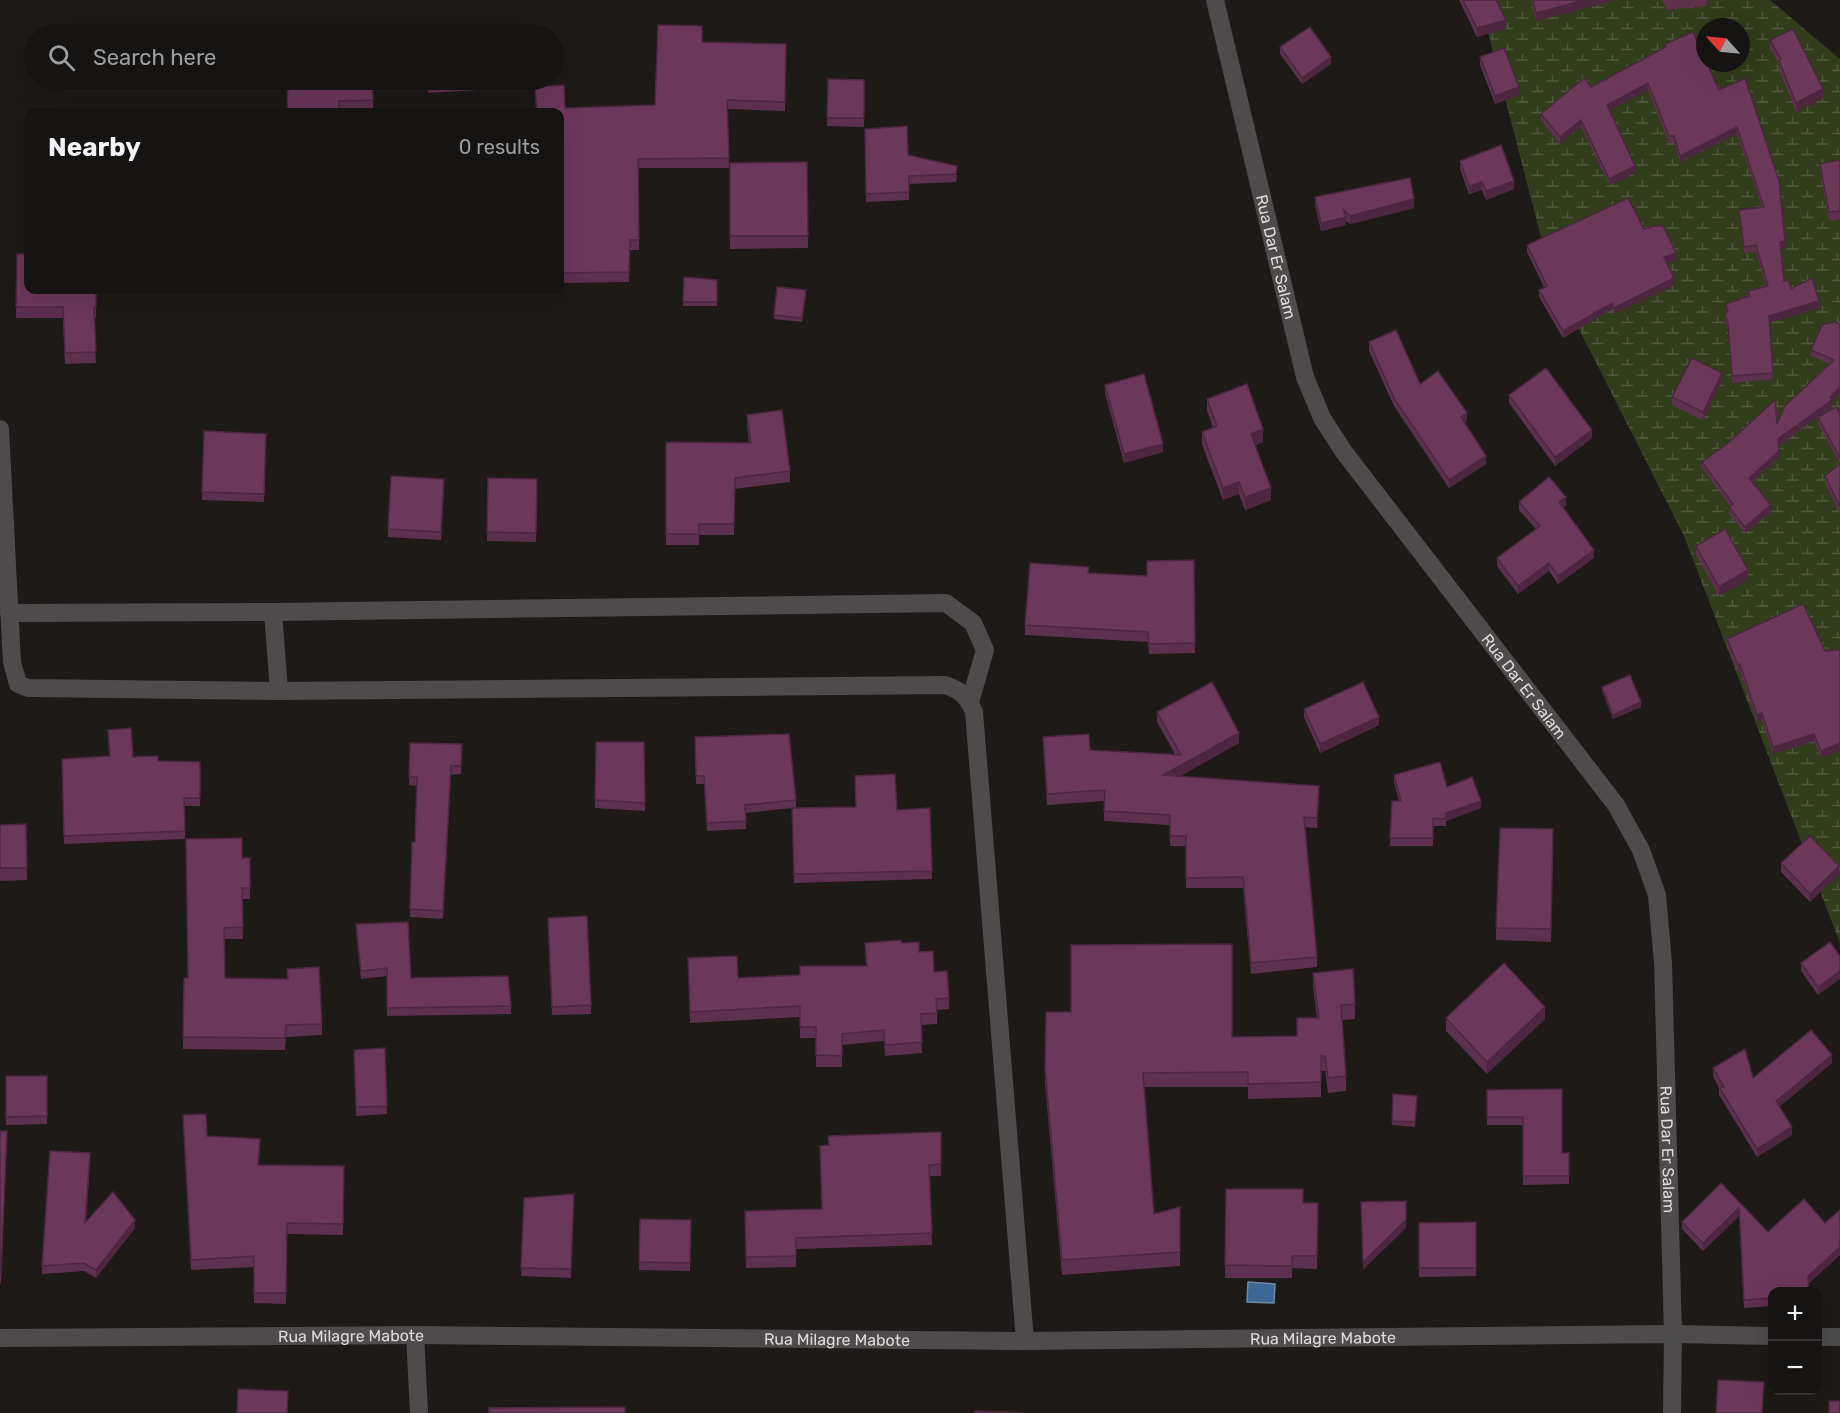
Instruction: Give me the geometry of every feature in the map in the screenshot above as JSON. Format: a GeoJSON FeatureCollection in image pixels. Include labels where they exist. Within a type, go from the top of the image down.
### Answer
{"type":"FeatureCollection","features":[{"type":"Feature","properties":{"kind":"street","name":"Rua Dar Er Salam"},"geometry":{"type":"LineString","coordinates":[[1215,0],[1305,377],[1322,418],[1344,452],[1616,805],[1641,850],[1657,895],[1663,975],[1673,1334],[1672,1413]]}},
{"type":"Feature","properties":{"kind":"street"},"geometry":{"type":"LineString","coordinates":[[0,429],[12,662],[18,684],[28,688],[279,691],[945,685],[964,694],[970,702],[975,724],[1025,1341]]}},
{"type":"Feature","properties":{"kind":"street"},"geometry":{"type":"LineString","coordinates":[[9,613],[273,612],[946,603],[973,623],[985,650],[970,702]]}},
{"type":"Feature","properties":{"kind":"street"},"geometry":{"type":"LineString","coordinates":[[273,612],[279,691]]}},
{"type":"Feature","properties":{"kind":"street","name":"Rua Milagre Mabote"},"geometry":{"type":"LineString","coordinates":[[0,1338],[415,1335],[1025,1341],[1673,1334],[1768,1336]]}},
{"type":"Feature","properties":{"kind":"street"},"geometry":{"type":"LineString","coordinates":[[415,1335],[419,1413]]}},
{"type":"Feature","properties":{"kind":"street"},"geometry":{"type":"LineString","coordinates":[[1822,1337],[1840,1337]]}},
{"type":"Feature","properties":{"kind":"green space"},"geometry":{"type":"Polygon","coordinates":[[[1491,0],[1770,0],[1840,59],[1840,943],[1684,536],[1550,272],[1483,13],[1491,0]]]}},
{"type":"Feature","properties":{"kind":"water"},"geometry":{"type":"Polygon","coordinates":[[[1248,1282],[1275,1284],[1274,1303],[1247,1302],[1248,1282]]]}},
{"type":"Feature","properties":{"kind":"building"},"geometry":{"type":"Polygon","coordinates":[[[1463,0],[1496,0],[1506,20],[1477,28],[1463,0]]]}},
{"type":"Feature","properties":{"kind":"building"},"geometry":{"type":"Polygon","coordinates":[[[1533,0],[1584,0],[1536,13],[1533,0]]]}},
{"type":"Feature","properties":{"kind":"building"},"geometry":{"type":"Polygon","coordinates":[[[658,25],[702,26],[702,42],[786,44],[785,102],[727,100],[729,158],[638,159],[639,240],[630,240],[629,272],[564,273],[564,108],[537,108],[535,90],[564,90],[564,85],[565,108],[655,105],[658,25]]]}},
{"type":"Feature","properties":{"kind":"building"},"geometry":{"type":"Polygon","coordinates":[[[1310,27],[1331,57],[1302,78],[1280,47],[1310,27]]]}},
{"type":"Feature","properties":{"kind":"building"},"geometry":{"type":"Polygon","coordinates":[[[1793,29],[1823,89],[1796,103],[1779,61],[1781,59],[1770,40],[1793,29]]]}},
{"type":"Feature","properties":{"kind":"building"},"geometry":{"type":"Polygon","coordinates":[[[1693,32],[1696,39],[1696,72],[1711,72],[1719,90],[1745,78],[1779,181],[1785,241],[1780,242],[1784,281],[1788,280],[1791,289],[1812,278],[1819,301],[1769,316],[1773,373],[1732,376],[1726,304],[1750,296],[1748,291],[1768,286],[1756,245],[1744,247],[1739,210],[1764,207],[1737,127],[1680,156],[1674,136],[1669,136],[1648,83],[1607,105],[1635,166],[1609,179],[1581,120],[1560,137],[1541,114],[1584,78],[1591,87],[1666,47],[1665,44],[1693,32]]]}},
{"type":"Feature","properties":{"kind":"building"},"geometry":{"type":"Polygon","coordinates":[[[1504,48],[1519,87],[1495,96],[1480,57],[1504,48]]]}},
{"type":"Feature","properties":{"kind":"building"},"geometry":{"type":"Polygon","coordinates":[[[828,79],[864,80],[864,118],[827,118],[828,79]]]}},
{"type":"Feature","properties":{"kind":"building"},"geometry":{"type":"Polygon","coordinates":[[[288,90],[372,90],[373,100],[339,101],[339,108],[287,108],[288,90]]]}},
{"type":"Feature","properties":{"kind":"building"},"geometry":{"type":"Polygon","coordinates":[[[907,126],[908,155],[957,166],[956,174],[909,176],[909,192],[866,194],[865,129],[907,126]]]}},
{"type":"Feature","properties":{"kind":"building"},"geometry":{"type":"Polygon","coordinates":[[[1501,145],[1514,181],[1486,191],[1482,182],[1469,186],[1460,161],[1501,145]]]}},
{"type":"Feature","properties":{"kind":"building"},"geometry":{"type":"Polygon","coordinates":[[[1840,160],[1840,211],[1829,212],[1820,164],[1840,160]]]}},
{"type":"Feature","properties":{"kind":"building"},"geometry":{"type":"Polygon","coordinates":[[[807,162],[808,236],[730,236],[730,163],[807,162]]]}},
{"type":"Feature","properties":{"kind":"building"},"geometry":{"type":"Polygon","coordinates":[[[1410,178],[1414,199],[1350,216],[1343,209],[1346,217],[1321,223],[1315,197],[1410,178]]]}},
{"type":"Feature","properties":{"kind":"building"},"geometry":{"type":"Polygon","coordinates":[[[1628,198],[1644,229],[1663,226],[1676,253],[1664,257],[1674,278],[1614,308],[1612,303],[1563,331],[1539,290],[1547,286],[1527,245],[1628,198]]]}},
{"type":"Feature","properties":{"kind":"building"},"geometry":{"type":"Polygon","coordinates":[[[17,254],[24,254],[24,294],[96,294],[96,307],[94,307],[96,352],[65,353],[63,307],[16,307],[17,254]]]}},
{"type":"Feature","properties":{"kind":"building"},"geometry":{"type":"Polygon","coordinates":[[[684,277],[717,280],[717,302],[683,302],[684,277]]]}},
{"type":"Feature","properties":{"kind":"building"},"geometry":{"type":"Polygon","coordinates":[[[777,287],[806,290],[802,318],[774,315],[777,287]]]}},
{"type":"Feature","properties":{"kind":"building"},"geometry":{"type":"Polygon","coordinates":[[[1835,322],[1840,324],[1840,387],[1830,397],[1832,400],[1778,439],[1779,451],[1749,478],[1771,505],[1745,527],[1729,507],[1733,504],[1702,462],[1727,444],[1775,400],[1777,424],[1785,406],[1834,360],[1811,350],[1822,325],[1835,322]]]}},
{"type":"Feature","properties":{"kind":"building"},"geometry":{"type":"Polygon","coordinates":[[[1396,330],[1420,384],[1438,371],[1467,413],[1461,417],[1486,456],[1449,480],[1394,398],[1369,342],[1396,330]]]}},
{"type":"Feature","properties":{"kind":"building"},"geometry":{"type":"Polygon","coordinates":[[[1692,358],[1722,373],[1703,412],[1672,397],[1692,358]]]}},
{"type":"Feature","properties":{"kind":"building"},"geometry":{"type":"Polygon","coordinates":[[[1546,368],[1592,430],[1555,457],[1509,395],[1546,368]]]}},
{"type":"Feature","properties":{"kind":"building"},"geometry":{"type":"Polygon","coordinates":[[[1144,374],[1163,444],[1124,454],[1105,385],[1144,374]]]}},
{"type":"Feature","properties":{"kind":"building"},"geometry":{"type":"Polygon","coordinates":[[[1247,384],[1263,429],[1251,434],[1271,488],[1245,497],[1239,482],[1223,488],[1202,432],[1217,426],[1207,399],[1247,384]]]}},
{"type":"Feature","properties":{"kind":"building"},"geometry":{"type":"Polygon","coordinates":[[[1836,407],[1840,414],[1840,458],[1818,417],[1836,407]]]}},
{"type":"Feature","properties":{"kind":"building"},"geometry":{"type":"Polygon","coordinates":[[[782,410],[790,471],[735,478],[734,524],[699,524],[699,534],[666,534],[666,442],[751,443],[747,415],[782,410]]]}},
{"type":"Feature","properties":{"kind":"building"},"geometry":{"type":"Polygon","coordinates":[[[204,431],[266,434],[264,494],[202,492],[204,431]]]}},
{"type":"Feature","properties":{"kind":"building"},"geometry":{"type":"Polygon","coordinates":[[[1840,464],[1840,507],[1825,476],[1840,464]]]}},
{"type":"Feature","properties":{"kind":"building"},"geometry":{"type":"Polygon","coordinates":[[[391,476],[444,479],[441,532],[388,529],[391,476]]]}},
{"type":"Feature","properties":{"kind":"building"},"geometry":{"type":"Polygon","coordinates":[[[1549,477],[1566,497],[1559,502],[1594,550],[1558,576],[1549,563],[1518,586],[1497,558],[1540,526],[1519,502],[1549,477]]]}},
{"type":"Feature","properties":{"kind":"building"},"geometry":{"type":"Polygon","coordinates":[[[488,478],[537,479],[536,533],[487,532],[488,478]]]}},
{"type":"Feature","properties":{"kind":"building"},"geometry":{"type":"Polygon","coordinates":[[[1725,529],[1748,570],[1719,587],[1696,546],[1725,529]]]}},
{"type":"Feature","properties":{"kind":"building"},"geometry":{"type":"Polygon","coordinates":[[[1194,560],[1195,643],[1149,644],[1148,632],[1025,625],[1030,563],[1089,567],[1088,573],[1147,576],[1147,561],[1194,560]]]}},
{"type":"Feature","properties":{"kind":"building"},"geometry":{"type":"Polygon","coordinates":[[[1803,604],[1825,651],[1840,650],[1840,743],[1821,751],[1814,734],[1773,747],[1762,713],[1757,715],[1740,664],[1738,665],[1727,639],[1803,604]]]}},
{"type":"Feature","properties":{"kind":"building"},"geometry":{"type":"Polygon","coordinates":[[[1630,675],[1641,702],[1613,715],[1602,687],[1630,675]]]}},
{"type":"Feature","properties":{"kind":"building"},"geometry":{"type":"Polygon","coordinates":[[[1212,682],[1239,733],[1163,775],[1319,786],[1317,818],[1304,817],[1317,957],[1251,963],[1243,877],[1186,878],[1186,836],[1170,836],[1170,815],[1104,811],[1105,790],[1047,794],[1043,737],[1089,734],[1090,750],[1181,755],[1157,712],[1212,682]]]}},
{"type":"Feature","properties":{"kind":"building"},"geometry":{"type":"Polygon","coordinates":[[[1363,682],[1379,717],[1320,744],[1304,709],[1363,682]]]}},
{"type":"Feature","properties":{"kind":"building"},"geometry":{"type":"Polygon","coordinates":[[[131,728],[133,757],[158,756],[158,761],[200,762],[200,798],[184,798],[185,831],[64,836],[62,759],[110,756],[108,730],[131,728]]]}},
{"type":"Feature","properties":{"kind":"building"},"geometry":{"type":"Polygon","coordinates":[[[789,734],[796,800],[745,805],[746,821],[707,823],[704,776],[696,776],[695,737],[789,734]]]}},
{"type":"Feature","properties":{"kind":"building"},"geometry":{"type":"Polygon","coordinates":[[[596,742],[644,742],[645,803],[595,800],[596,742]]]}},
{"type":"Feature","properties":{"kind":"building"},"geometry":{"type":"Polygon","coordinates":[[[410,743],[462,744],[461,766],[451,766],[443,911],[410,909],[417,777],[409,777],[410,743]]]}},
{"type":"Feature","properties":{"kind":"building"},"geometry":{"type":"Polygon","coordinates":[[[1440,762],[1447,787],[1472,777],[1481,801],[1446,813],[1446,819],[1433,818],[1433,838],[1390,838],[1392,801],[1401,801],[1394,775],[1440,762]]]}},
{"type":"Feature","properties":{"kind":"building"},"geometry":{"type":"Polygon","coordinates":[[[895,774],[897,810],[930,808],[932,871],[794,874],[792,808],[856,807],[855,776],[895,774]]]}},
{"type":"Feature","properties":{"kind":"building"},"geometry":{"type":"Polygon","coordinates":[[[26,824],[27,868],[0,868],[0,825],[26,824]]]}},
{"type":"Feature","properties":{"kind":"building"},"geometry":{"type":"Polygon","coordinates":[[[1500,828],[1553,829],[1551,929],[1496,928],[1500,828]]]}},
{"type":"Feature","properties":{"kind":"building"},"geometry":{"type":"Polygon","coordinates":[[[1810,836],[1839,866],[1810,894],[1781,863],[1810,836]]]}},
{"type":"Feature","properties":{"kind":"building"},"geometry":{"type":"Polygon","coordinates":[[[242,838],[242,858],[250,858],[250,888],[242,888],[243,927],[224,928],[225,978],[288,979],[287,969],[319,967],[322,1024],[286,1025],[285,1038],[183,1037],[184,978],[188,978],[186,839],[242,838]]]}},
{"type":"Feature","properties":{"kind":"building"},"geometry":{"type":"Polygon","coordinates":[[[587,916],[591,1005],[552,1007],[548,918],[587,916]]]}},
{"type":"Feature","properties":{"kind":"building"},"geometry":{"type":"Polygon","coordinates":[[[408,922],[411,978],[508,976],[511,1006],[387,1008],[387,968],[361,971],[356,924],[408,922]]]}},
{"type":"Feature","properties":{"kind":"building"},"geometry":{"type":"Polygon","coordinates":[[[901,940],[901,943],[919,942],[919,952],[933,951],[934,972],[947,971],[949,998],[936,999],[937,1013],[921,1014],[922,1042],[885,1045],[884,1030],[842,1034],[842,1056],[816,1055],[816,1027],[800,1027],[800,1006],[690,1012],[688,958],[737,956],[738,978],[800,975],[800,966],[867,966],[865,943],[901,940]]]}},
{"type":"Feature","properties":{"kind":"building"},"geometry":{"type":"Polygon","coordinates":[[[1830,942],[1840,956],[1840,971],[1818,987],[1801,963],[1830,942]]]}},
{"type":"Feature","properties":{"kind":"building"},"geometry":{"type":"Polygon","coordinates":[[[1232,944],[1232,1037],[1297,1036],[1297,1018],[1319,1018],[1313,973],[1353,969],[1355,1004],[1341,1005],[1346,1076],[1328,1078],[1325,1056],[1321,1056],[1321,1082],[1248,1084],[1248,1072],[1143,1073],[1154,1214],[1180,1207],[1180,1252],[1062,1260],[1045,1068],[1046,1012],[1071,1012],[1071,945],[1232,944]]]}},
{"type":"Feature","properties":{"kind":"building"},"geometry":{"type":"Polygon","coordinates":[[[1504,963],[1545,1007],[1487,1062],[1446,1018],[1504,963]]]}},
{"type":"Feature","properties":{"kind":"building"},"geometry":{"type":"Polygon","coordinates":[[[1811,1030],[1832,1055],[1776,1101],[1792,1127],[1757,1149],[1719,1087],[1724,1087],[1713,1068],[1745,1049],[1753,1078],[1811,1030]]]}},
{"type":"Feature","properties":{"kind":"building"},"geometry":{"type":"Polygon","coordinates":[[[385,1048],[387,1106],[356,1107],[354,1050],[385,1048]]]}},
{"type":"Feature","properties":{"kind":"building"},"geometry":{"type":"Polygon","coordinates":[[[6,1076],[47,1076],[47,1116],[6,1117],[6,1076]]]}},
{"type":"Feature","properties":{"kind":"building"},"geometry":{"type":"Polygon","coordinates":[[[1562,1089],[1562,1153],[1569,1153],[1569,1176],[1523,1176],[1523,1117],[1487,1117],[1487,1090],[1562,1089]]]}},
{"type":"Feature","properties":{"kind":"building"},"geometry":{"type":"Polygon","coordinates":[[[1393,1094],[1417,1096],[1415,1122],[1392,1121],[1393,1094]]]}},
{"type":"Feature","properties":{"kind":"building"},"geometry":{"type":"Polygon","coordinates":[[[206,1114],[207,1136],[260,1139],[258,1165],[344,1166],[343,1224],[287,1223],[286,1293],[254,1293],[254,1256],[191,1260],[183,1115],[206,1114]]]}},
{"type":"Feature","properties":{"kind":"building"},"geometry":{"type":"Polygon","coordinates":[[[0,1131],[7,1131],[1,1274],[0,1274],[0,1131]]]}},
{"type":"Feature","properties":{"kind":"building"},"geometry":{"type":"Polygon","coordinates":[[[941,1132],[941,1164],[929,1165],[932,1233],[796,1238],[796,1256],[746,1257],[745,1211],[822,1209],[820,1146],[829,1145],[828,1136],[941,1132]]]}},
{"type":"Feature","properties":{"kind":"building"},"geometry":{"type":"Polygon","coordinates":[[[50,1151],[90,1153],[85,1223],[113,1192],[135,1220],[96,1270],[84,1263],[42,1266],[50,1151]]]}},
{"type":"Feature","properties":{"kind":"building"},"geometry":{"type":"Polygon","coordinates":[[[1721,1183],[1768,1232],[1804,1199],[1825,1223],[1840,1210],[1840,1247],[1808,1276],[1809,1287],[1768,1287],[1768,1298],[1744,1300],[1739,1208],[1703,1243],[1682,1222],[1721,1183]]]}},
{"type":"Feature","properties":{"kind":"building"},"geometry":{"type":"Polygon","coordinates":[[[1226,1189],[1303,1189],[1303,1203],[1318,1203],[1317,1256],[1292,1256],[1292,1266],[1225,1265],[1226,1189]]]}},
{"type":"Feature","properties":{"kind":"building"},"geometry":{"type":"Polygon","coordinates":[[[574,1194],[571,1269],[521,1268],[524,1198],[574,1194]]]}},
{"type":"Feature","properties":{"kind":"building"},"geometry":{"type":"Polygon","coordinates":[[[1406,1201],[1406,1220],[1363,1262],[1361,1202],[1406,1201]]]}},
{"type":"Feature","properties":{"kind":"building"},"geometry":{"type":"Polygon","coordinates":[[[640,1219],[691,1220],[690,1263],[639,1262],[640,1219]]]}},
{"type":"Feature","properties":{"kind":"building"},"geometry":{"type":"Polygon","coordinates":[[[1476,1222],[1476,1268],[1419,1268],[1419,1223],[1476,1222]]]}},
{"type":"Feature","properties":{"kind":"building"},"geometry":{"type":"Polygon","coordinates":[[[1718,1380],[1764,1382],[1762,1413],[1716,1413],[1718,1380]]]}},
{"type":"Feature","properties":{"kind":"building"},"geometry":{"type":"Polygon","coordinates":[[[238,1389],[288,1391],[287,1413],[237,1413],[238,1389]]]}},
{"type":"Feature","properties":{"kind":"building"},"geometry":{"type":"Polygon","coordinates":[[[1829,1401],[1840,1401],[1840,1413],[1829,1413],[1829,1401]]]}},
{"type":"Feature","properties":{"kind":"building"},"geometry":{"type":"Polygon","coordinates":[[[625,1407],[625,1413],[489,1413],[489,1408],[625,1407]]]}},
{"type":"Feature","properties":{"kind":"building"},"geometry":{"type":"Polygon","coordinates":[[[975,1411],[1024,1413],[975,1413],[975,1411]]]}}]}
